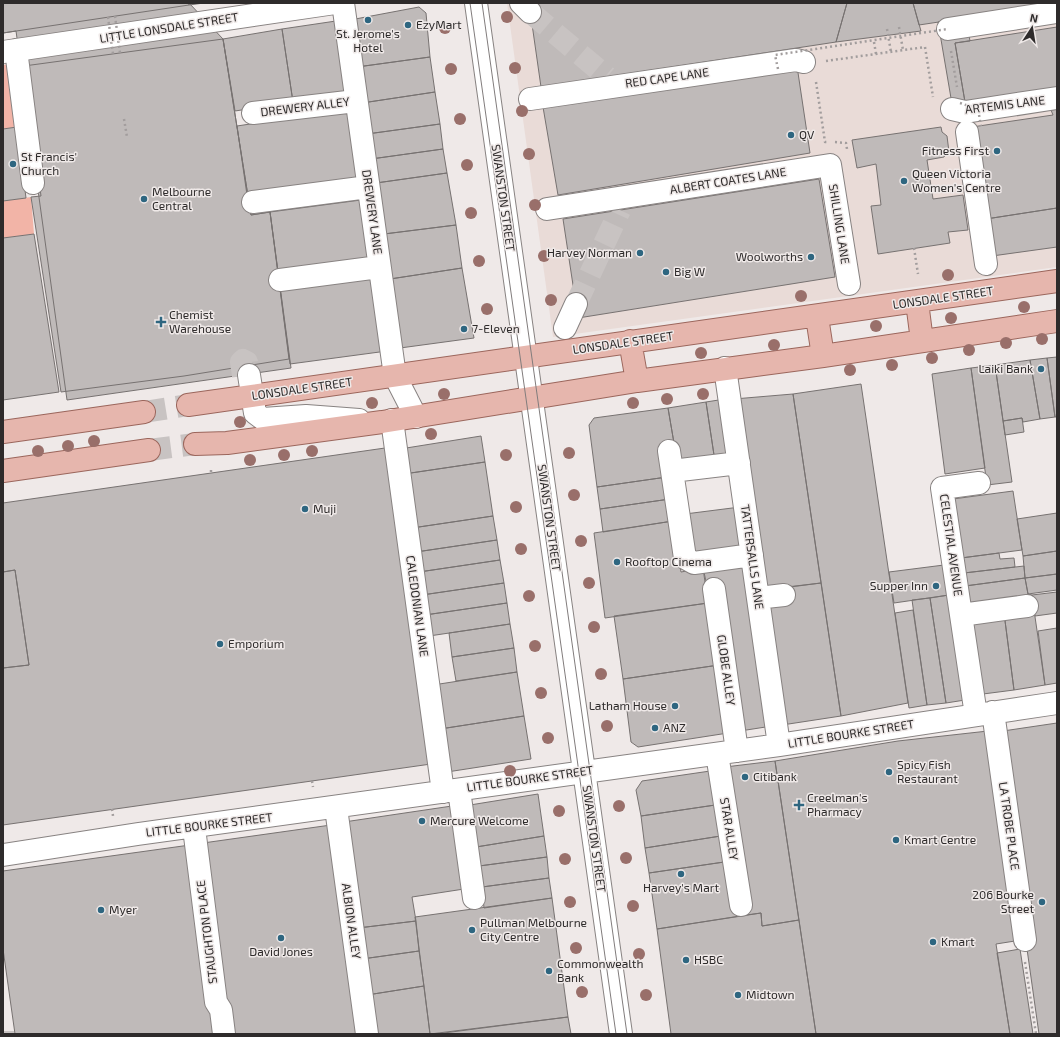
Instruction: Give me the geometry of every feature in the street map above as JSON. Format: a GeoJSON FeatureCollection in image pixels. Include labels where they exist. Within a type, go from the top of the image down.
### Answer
{"type":"FeatureCollection","features":[{"type":"Feature","properties":{"kind":"main road","name":"LONSDALE STREET"},"geometry":{"type":"LineString","coordinates":[[188,405],[630,341],[817,317],[1057,281]]}},
{"type":"Feature","properties":{"kind":"main road"},"geometry":{"type":"LineString","coordinates":[[917,302],[922,341]]}},
{"type":"Feature","properties":{"kind":"main road"},"geometry":{"type":"LineString","coordinates":[[817,317],[823,356]]}},
{"type":"Feature","properties":{"kind":"main road"},"geometry":{"type":"LineString","coordinates":[[195,444],[227,443],[416,417],[637,381],[823,356],[1057,321]]}},
{"type":"Feature","properties":{"kind":"main road"},"geometry":{"type":"LineString","coordinates":[[630,341],[637,381]]}},
{"type":"Feature","properties":{"kind":"main road"},"geometry":{"type":"LineString","coordinates":[[3,432],[144,412]]}},
{"type":"Feature","properties":{"kind":"main road"},"geometry":{"type":"LineString","coordinates":[[3,471],[149,450]]}},
{"type":"Feature","properties":{"kind":"street","name":"LITTLE LONSDALE STREET"},"geometry":{"type":"LineString","coordinates":[[9,51],[274,7],[335,3]]}},
{"type":"Feature","properties":{"kind":"street","name":"DREWERY LANE"},"geometry":{"type":"LineString","coordinates":[[343,3],[395,376],[416,417]]}},
{"type":"Feature","properties":{"kind":"street","name":"SWANSTON STREET"},"geometry":{"type":"LineString","coordinates":[[476,3],[621,1034]]}},
{"type":"Feature","properties":{"kind":"street"},"geometry":{"type":"LineString","coordinates":[[949,36],[1057,12]]}},
{"type":"Feature","properties":{"kind":"street"},"geometry":{"type":"LineString","coordinates":[[9,51],[33,183]]}},
{"type":"Feature","properties":{"kind":"street","name":"RED CAPE LANE"},"geometry":{"type":"LineString","coordinates":[[530,99],[612,81],[796,60],[808,63]]}},
{"type":"Feature","properties":{"kind":"street","name":"ARTEMIS LANE"},"geometry":{"type":"LineString","coordinates":[[957,99],[965,112],[1057,98]]}},
{"type":"Feature","properties":{"kind":"street","name":"DREWERY ALLEY"},"geometry":{"type":"LineString","coordinates":[[253,113],[356,101]]}},
{"type":"Feature","properties":{"kind":"street"},"geometry":{"type":"LineString","coordinates":[[974,129],[986,264]]}},
{"type":"Feature","properties":{"kind":"street","name":"ALBERT COATES LANE"},"geometry":{"type":"LineString","coordinates":[[547,209],[624,203],[830,165]]}},
{"type":"Feature","properties":{"kind":"street","name":"SHILLING LANE"},"geometry":{"type":"LineString","coordinates":[[830,165],[849,284]]}},
{"type":"Feature","properties":{"kind":"street"},"geometry":{"type":"LineString","coordinates":[[253,202],[368,187]]}},
{"type":"Feature","properties":{"kind":"street"},"geometry":{"type":"LineString","coordinates":[[280,280],[379,267]]}},
{"type":"Feature","properties":{"kind":"street"},"geometry":{"type":"LineString","coordinates":[[565,328],[576,304]]}},
{"type":"Feature","properties":{"kind":"street","name":"TATTERSALLS LANE"},"geometry":{"type":"LineString","coordinates":[[725,368],[779,745]]}},
{"type":"Feature","properties":{"kind":"street"},"geometry":{"type":"LineString","coordinates":[[249,375],[255,413],[263,420],[306,416],[387,421]]}},
{"type":"Feature","properties":{"kind":"street","name":"CALEDONIAN LANE"},"geometry":{"type":"LineString","coordinates":[[387,421],[451,791],[474,898]]}},
{"type":"Feature","properties":{"kind":"street"},"geometry":{"type":"LineString","coordinates":[[739,463],[671,461],[685,558],[694,563],[752,555]]}},
{"type":"Feature","properties":{"kind":"street","name":"CELESTIAL AVENUE"},"geometry":{"type":"LineString","coordinates":[[979,483],[942,488],[961,615],[984,713]]}},
{"type":"Feature","properties":{"kind":"street","name":"GLOBE ALLEY"},"geometry":{"type":"LineString","coordinates":[[714,589],[727,752]]}},
{"type":"Feature","properties":{"kind":"street"},"geometry":{"type":"LineString","coordinates":[[758,598],[784,594]]}},
{"type":"Feature","properties":{"kind":"street"},"geometry":{"type":"LineString","coordinates":[[961,615],[1027,606]]}},
{"type":"Feature","properties":{"kind":"street","name":"LITTLE BOURKE STREET"},"geometry":{"type":"LineString","coordinates":[[3,855],[585,771],[779,745],[1057,703]]}},
{"type":"Feature","properties":{"kind":"street","name":"LA TROBE PLACE"},"geometry":{"type":"LineString","coordinates":[[984,713],[1025,940]]}},
{"type":"Feature","properties":{"kind":"street","name":"STAR ALLEY"},"geometry":{"type":"LineString","coordinates":[[727,752],[741,905]]}},
{"type":"Feature","properties":{"kind":"street","name":"ALBION ALLEY"},"geometry":{"type":"LineString","coordinates":[[336,808],[367,1034]]}},
{"type":"Feature","properties":{"kind":"street","name":"STAUGHTON PLACE"},"geometry":{"type":"LineString","coordinates":[[194,828],[216,1002],[221,1010],[224,1034]]}},
{"type":"Feature","properties":{"kind":"path"},"geometry":{"type":"LineString","coordinates":[[115,16],[120,53]]}},
{"type":"Feature","properties":{"kind":"path"},"geometry":{"type":"LineString","coordinates":[[108,17],[113,54]]}},
{"type":"Feature","properties":{"kind":"path"},"geometry":{"type":"LineString","coordinates":[[902,35],[899,27],[903,50]]}},
{"type":"Feature","properties":{"kind":"path"},"geometry":{"type":"LineString","coordinates":[[889,37],[887,29],[891,52]]}},
{"type":"Feature","properties":{"kind":"path"},"geometry":{"type":"LineString","coordinates":[[778,70],[775,54],[902,35],[949,36],[957,99]]}},
{"type":"Feature","properties":{"kind":"path"},"geometry":{"type":"LineString","coordinates":[[874,42],[876,54]]}},
{"type":"Feature","properties":{"kind":"path"},"geometry":{"type":"LineString","coordinates":[[846,143],[825,142],[808,63],[925,47],[934,104],[957,99],[978,109],[974,129]]}},
{"type":"Feature","properties":{"kind":"path"},"geometry":{"type":"LineString","coordinates":[[124,119],[126,137]]}},
{"type":"Feature","properties":{"kind":"path"},"geometry":{"type":"LineString","coordinates":[[914,248],[918,274]]}},
{"type":"Feature","properties":{"kind":"path"},"geometry":{"type":"LineString","coordinates":[[1025,940],[1024,948],[1036,1034]]}},
{"type":"Feature","properties":{"kind":"shaded area","name":"QV"},"geometry":{"type":"Polygon","coordinates":[[[507,3],[1057,3],[1057,267],[553,337],[507,3]]]}},
{"type":"Feature","properties":{"kind":"shaded area"},"geometry":{"type":"Polygon","coordinates":[[[17,63],[26,126],[3,129],[3,65],[17,63]]]}},
{"type":"Feature","properties":{"kind":"shaded area"},"geometry":{"type":"Polygon","coordinates":[[[31,197],[34,234],[3,238],[3,201],[31,197]]]}},
{"type":"Feature","properties":{"kind":"building"},"geometry":{"type":"Polygon","coordinates":[[[3,3],[189,3],[189,5],[3,33],[3,3]]]}},
{"type":"Feature","properties":{"kind":"building","name":"Melbourne Central"},"geometry":{"type":"Polygon","coordinates":[[[3,3],[189,3],[223,39],[251,215],[270,212],[291,368],[67,400],[16,31],[3,33],[3,3]]]}},
{"type":"Feature","properties":{"kind":"building"},"geometry":{"type":"Polygon","coordinates":[[[189,3],[204,3],[189,5],[189,3]]]}},
{"type":"Feature","properties":{"kind":"building"},"geometry":{"type":"Polygon","coordinates":[[[529,3],[847,3],[836,42],[541,87],[529,3]]]}},
{"type":"Feature","properties":{"kind":"building"},"geometry":{"type":"Polygon","coordinates":[[[847,3],[913,3],[921,31],[836,42],[847,3]]]}},
{"type":"Feature","properties":{"kind":"building"},"geometry":{"type":"Polygon","coordinates":[[[913,3],[1057,3],[1057,4],[919,25],[913,3]]]}},
{"type":"Feature","properties":{"kind":"building"},"geometry":{"type":"Polygon","coordinates":[[[419,7],[426,13],[430,57],[357,67],[350,20],[419,7]]]}},
{"type":"Feature","properties":{"kind":"building"},"geometry":{"type":"Polygon","coordinates":[[[966,18],[970,41],[955,43],[965,102],[952,104],[938,22],[966,18]]]}},
{"type":"Feature","properties":{"kind":"building"},"geometry":{"type":"Polygon","coordinates":[[[336,21],[347,95],[293,102],[282,29],[336,21]]]}},
{"type":"Feature","properties":{"kind":"building"},"geometry":{"type":"Polygon","coordinates":[[[1057,27],[1057,88],[965,102],[955,43],[1057,27]]]}},
{"type":"Feature","properties":{"kind":"building"},"geometry":{"type":"Polygon","coordinates":[[[282,29],[293,102],[235,111],[223,39],[282,29]]]}},
{"type":"Feature","properties":{"kind":"building","name":"Melbourne Central"},"geometry":{"type":"Polygon","coordinates":[[[223,39],[251,215],[270,212],[289,359],[184,376],[61,392],[31,197],[41,196],[24,66],[223,39]]]}},
{"type":"Feature","properties":{"kind":"building"},"geometry":{"type":"Polygon","coordinates":[[[430,57],[435,92],[362,103],[357,67],[430,57]]]}},
{"type":"Feature","properties":{"kind":"building"},"geometry":{"type":"Polygon","coordinates":[[[797,66],[810,153],[558,195],[543,107],[797,66]]]}},
{"type":"Feature","properties":{"kind":"building"},"geometry":{"type":"Polygon","coordinates":[[[435,92],[440,124],[367,134],[362,103],[435,92]]]}},
{"type":"Feature","properties":{"kind":"building"},"geometry":{"type":"Polygon","coordinates":[[[349,109],[359,181],[247,195],[237,126],[349,109]]]}},
{"type":"Feature","properties":{"kind":"building"},"geometry":{"type":"Polygon","coordinates":[[[1057,109],[1057,208],[986,219],[972,127],[1053,115],[1051,110],[1057,109]]]}},
{"type":"Feature","properties":{"kind":"building"},"geometry":{"type":"Polygon","coordinates":[[[440,124],[443,149],[371,159],[367,134],[440,124]]]}},
{"type":"Feature","properties":{"kind":"building","name":"St Francis' Church"},"geometry":{"type":"Polygon","coordinates":[[[17,127],[26,198],[3,201],[3,129],[17,127]]]}},
{"type":"Feature","properties":{"kind":"building","name":"Queen Victoria Women's Centre"},"geometry":{"type":"Polygon","coordinates":[[[941,127],[942,132],[947,136],[949,152],[944,157],[927,160],[933,199],[963,195],[968,230],[948,232],[950,243],[878,254],[871,206],[881,205],[876,164],[857,168],[852,140],[941,127]]]}},
{"type":"Feature","properties":{"kind":"building"},"geometry":{"type":"Polygon","coordinates":[[[443,149],[447,173],[376,183],[371,159],[443,149]]]}},
{"type":"Feature","properties":{"kind":"building"},"geometry":{"type":"Polygon","coordinates":[[[447,173],[456,225],[384,234],[376,183],[447,173]]]}},
{"type":"Feature","properties":{"kind":"building"},"geometry":{"type":"Polygon","coordinates":[[[819,179],[835,277],[578,318],[563,219],[819,179]]]}},
{"type":"Feature","properties":{"kind":"building"},"geometry":{"type":"Polygon","coordinates":[[[361,200],[370,260],[278,272],[270,212],[361,200]]]}},
{"type":"Feature","properties":{"kind":"building"},"geometry":{"type":"Polygon","coordinates":[[[1057,208],[1057,247],[992,256],[986,219],[1057,208]]]}},
{"type":"Feature","properties":{"kind":"building"},"geometry":{"type":"Polygon","coordinates":[[[456,225],[462,268],[390,279],[384,234],[456,225]]]}},
{"type":"Feature","properties":{"kind":"building"},"geometry":{"type":"Polygon","coordinates":[[[34,234],[59,392],[3,400],[3,238],[34,234]]]}},
{"type":"Feature","properties":{"kind":"building"},"geometry":{"type":"Polygon","coordinates":[[[462,268],[474,338],[400,348],[390,279],[462,268]]]}},
{"type":"Feature","properties":{"kind":"building"},"geometry":{"type":"Polygon","coordinates":[[[376,274],[387,351],[290,364],[280,288],[376,274]]]}},
{"type":"Feature","properties":{"kind":"building"},"geometry":{"type":"Polygon","coordinates":[[[1057,357],[1057,417],[1055,417],[1047,358],[1057,357]]]}},
{"type":"Feature","properties":{"kind":"building"},"geometry":{"type":"Polygon","coordinates":[[[1047,358],[1055,417],[1040,419],[1030,360],[1047,358]]]}},
{"type":"Feature","properties":{"kind":"building"},"geometry":{"type":"Polygon","coordinates":[[[1030,360],[1040,419],[1023,422],[1022,418],[1003,421],[995,365],[1030,360]]]}},
{"type":"Feature","properties":{"kind":"building"},"geometry":{"type":"Polygon","coordinates":[[[995,365],[1012,482],[987,485],[971,368],[995,365]]]}},
{"type":"Feature","properties":{"kind":"building"},"geometry":{"type":"Polygon","coordinates":[[[971,368],[985,468],[945,474],[932,374],[971,368]]]}},
{"type":"Feature","properties":{"kind":"building"},"geometry":{"type":"Polygon","coordinates":[[[861,384],[908,703],[841,716],[793,394],[861,384]]]}},
{"type":"Feature","properties":{"kind":"building"},"geometry":{"type":"Polygon","coordinates":[[[793,394],[821,583],[761,590],[734,399],[793,394]]]}},
{"type":"Feature","properties":{"kind":"building"},"geometry":{"type":"Polygon","coordinates":[[[725,399],[733,453],[714,455],[706,402],[725,399]]]}},
{"type":"Feature","properties":{"kind":"building"},"geometry":{"type":"Polygon","coordinates":[[[706,402],[714,455],[682,460],[676,455],[668,408],[706,402]]]}},
{"type":"Feature","properties":{"kind":"building"},"geometry":{"type":"Polygon","coordinates":[[[668,408],[674,443],[667,477],[597,487],[589,425],[594,418],[668,408]]]}},
{"type":"Feature","properties":{"kind":"building"},"geometry":{"type":"Polygon","coordinates":[[[1022,418],[1024,432],[1005,435],[1003,421],[1022,418]]]}},
{"type":"Feature","properties":{"kind":"building"},"geometry":{"type":"Polygon","coordinates":[[[481,436],[485,462],[404,474],[400,449],[481,436]]]}},
{"type":"Feature","properties":{"kind":"building","name":"Emporium"},"geometry":{"type":"Polygon","coordinates":[[[385,448],[431,764],[3,825],[3,668],[29,665],[15,570],[3,572],[3,503],[385,448]]]}},
{"type":"Feature","properties":{"kind":"building"},"geometry":{"type":"Polygon","coordinates":[[[485,462],[493,516],[412,528],[404,474],[485,462]]]}},
{"type":"Feature","properties":{"kind":"building"},"geometry":{"type":"Polygon","coordinates":[[[667,477],[670,499],[600,509],[597,487],[667,477]]]}},
{"type":"Feature","properties":{"kind":"building"},"geometry":{"type":"Polygon","coordinates":[[[1013,491],[1022,550],[961,558],[953,499],[1013,491]]]}},
{"type":"Feature","properties":{"kind":"building"},"geometry":{"type":"Polygon","coordinates":[[[670,499],[673,521],[603,532],[600,509],[670,499]]]}},
{"type":"Feature","properties":{"kind":"building"},"geometry":{"type":"Polygon","coordinates":[[[740,507],[747,550],[696,557],[685,514],[740,507]]]}},
{"type":"Feature","properties":{"kind":"building"},"geometry":{"type":"Polygon","coordinates":[[[1057,513],[1057,551],[1023,556],[1017,519],[1057,513]]]}},
{"type":"Feature","properties":{"kind":"building"},"geometry":{"type":"Polygon","coordinates":[[[493,516],[497,540],[416,552],[412,528],[493,516]]]}},
{"type":"Feature","properties":{"kind":"building"},"geometry":{"type":"Polygon","coordinates":[[[673,521],[681,572],[703,568],[708,603],[605,618],[594,533],[673,521]]]}},
{"type":"Feature","properties":{"kind":"building"},"geometry":{"type":"Polygon","coordinates":[[[497,540],[500,560],[419,572],[416,552],[497,540]]]}},
{"type":"Feature","properties":{"kind":"building"},"geometry":{"type":"Polygon","coordinates":[[[1057,551],[1057,574],[1025,578],[1023,556],[1057,551]]]}},
{"type":"Feature","properties":{"kind":"building"},"geometry":{"type":"Polygon","coordinates":[[[999,553],[1000,559],[1014,558],[1015,567],[964,573],[961,558],[999,553]]]}},
{"type":"Feature","properties":{"kind":"building"},"geometry":{"type":"Polygon","coordinates":[[[500,560],[504,583],[422,595],[419,572],[500,560]]]}},
{"type":"Feature","properties":{"kind":"building"},"geometry":{"type":"Polygon","coordinates":[[[749,562],[772,726],[740,731],[703,568],[749,562]]]}},
{"type":"Feature","properties":{"kind":"building"},"geometry":{"type":"Polygon","coordinates":[[[944,565],[949,595],[894,603],[889,572],[944,565]]]}},
{"type":"Feature","properties":{"kind":"building"},"geometry":{"type":"Polygon","coordinates":[[[1024,566],[1025,578],[965,586],[964,573],[1024,566]]]}},
{"type":"Feature","properties":{"kind":"building"},"geometry":{"type":"Polygon","coordinates":[[[15,570],[29,665],[3,668],[3,572],[15,570]]]}},
{"type":"Feature","properties":{"kind":"building"},"geometry":{"type":"Polygon","coordinates":[[[1057,574],[1057,590],[1028,594],[1025,578],[1057,574]]]}},
{"type":"Feature","properties":{"kind":"building"},"geometry":{"type":"Polygon","coordinates":[[[1025,578],[1028,594],[1032,595],[1033,599],[969,608],[965,586],[1025,578]]]}},
{"type":"Feature","properties":{"kind":"building"},"geometry":{"type":"Polygon","coordinates":[[[504,583],[507,603],[425,615],[422,595],[504,583]]]}},
{"type":"Feature","properties":{"kind":"building"},"geometry":{"type":"Polygon","coordinates":[[[821,583],[841,716],[782,725],[763,605],[790,587],[821,583]]]}},
{"type":"Feature","properties":{"kind":"building"},"geometry":{"type":"Polygon","coordinates":[[[1057,592],[1057,613],[1035,616],[1032,595],[1057,592]]]}},
{"type":"Feature","properties":{"kind":"building"},"geometry":{"type":"Polygon","coordinates":[[[949,595],[965,700],[946,703],[930,598],[949,595]]]}},
{"type":"Feature","properties":{"kind":"building"},"geometry":{"type":"Polygon","coordinates":[[[930,598],[946,703],[927,705],[912,600],[930,598]]]}},
{"type":"Feature","properties":{"kind":"building"},"geometry":{"type":"Polygon","coordinates":[[[507,603],[510,624],[429,636],[425,615],[507,603]]]}},
{"type":"Feature","properties":{"kind":"building"},"geometry":{"type":"Polygon","coordinates":[[[708,603],[719,665],[623,679],[614,616],[708,603]]]}},
{"type":"Feature","properties":{"kind":"building"},"geometry":{"type":"Polygon","coordinates":[[[913,610],[927,705],[909,708],[895,613],[913,610]]]}},
{"type":"Feature","properties":{"kind":"building"},"geometry":{"type":"Polygon","coordinates":[[[1034,610],[1045,685],[1014,690],[1004,613],[1034,610]]]}},
{"type":"Feature","properties":{"kind":"building"},"geometry":{"type":"Polygon","coordinates":[[[1004,613],[1014,690],[983,694],[972,617],[1004,613]]]}},
{"type":"Feature","properties":{"kind":"building"},"geometry":{"type":"Polygon","coordinates":[[[510,624],[514,648],[452,657],[449,633],[510,624]]]}},
{"type":"Feature","properties":{"kind":"building"},"geometry":{"type":"Polygon","coordinates":[[[1057,628],[1057,683],[1045,685],[1038,631],[1057,628]]]}},
{"type":"Feature","properties":{"kind":"building"},"geometry":{"type":"Polygon","coordinates":[[[514,648],[517,672],[456,681],[452,657],[514,648]]]}},
{"type":"Feature","properties":{"kind":"building","name":"Latham House"},"geometry":{"type":"Polygon","coordinates":[[[719,665],[728,733],[638,747],[631,742],[623,679],[719,665]]]}},
{"type":"Feature","properties":{"kind":"building"},"geometry":{"type":"Polygon","coordinates":[[[517,672],[524,716],[440,729],[433,685],[517,672]]]}},
{"type":"Feature","properties":{"kind":"building"},"geometry":{"type":"Polygon","coordinates":[[[524,716],[531,759],[447,772],[440,729],[524,716]]]}},
{"type":"Feature","properties":{"kind":"building","name":"206 Bourke Street"},"geometry":{"type":"Polygon","coordinates":[[[1057,723],[1057,1034],[1039,1034],[1027,949],[1033,947],[1003,731],[1057,723]]]}},
{"type":"Feature","properties":{"kind":"building","name":"Kmart Centre"},"geometry":{"type":"Polygon","coordinates":[[[988,731],[1015,941],[996,944],[1010,1034],[816,1034],[775,761],[898,741],[988,731]]]}},
{"type":"Feature","properties":{"kind":"building"},"geometry":{"type":"Polygon","coordinates":[[[775,761],[799,920],[762,926],[761,913],[746,915],[725,767],[775,761]]]}},
{"type":"Feature","properties":{"kind":"building"},"geometry":{"type":"Polygon","coordinates":[[[717,770],[722,804],[641,816],[636,790],[642,781],[717,770]]]}},
{"type":"Feature","properties":{"kind":"building"},"geometry":{"type":"Polygon","coordinates":[[[538,794],[544,836],[476,847],[470,805],[538,794]]]}},
{"type":"Feature","properties":{"kind":"building"},"geometry":{"type":"Polygon","coordinates":[[[722,804],[727,835],[645,848],[641,816],[722,804]]]}},
{"type":"Feature","properties":{"kind":"building"},"geometry":{"type":"Polygon","coordinates":[[[452,806],[464,889],[412,897],[416,921],[358,928],[344,822],[452,806]]]}},
{"type":"Feature","properties":{"kind":"building","name":"David Jones"},"geometry":{"type":"Polygon","coordinates":[[[331,825],[360,1034],[227,1034],[203,843],[331,825]]]}},
{"type":"Feature","properties":{"kind":"building"},"geometry":{"type":"Polygon","coordinates":[[[727,835],[731,861],[649,873],[645,848],[727,835]]]}},
{"type":"Feature","properties":{"kind":"building"},"geometry":{"type":"Polygon","coordinates":[[[544,836],[547,857],[479,866],[476,847],[544,836]]]}},
{"type":"Feature","properties":{"kind":"building","name":"Myer"},"geometry":{"type":"Polygon","coordinates":[[[190,845],[221,1034],[15,1034],[3,949],[3,871],[190,845]]]}},
{"type":"Feature","properties":{"kind":"building"},"geometry":{"type":"Polygon","coordinates":[[[547,857],[549,878],[482,887],[479,866],[547,857]]]}},
{"type":"Feature","properties":{"kind":"building"},"geometry":{"type":"Polygon","coordinates":[[[731,861],[740,916],[657,929],[649,873],[731,861]]]}},
{"type":"Feature","properties":{"kind":"building"},"geometry":{"type":"Polygon","coordinates":[[[549,878],[552,898],[484,908],[482,887],[549,878]]]}},
{"type":"Feature","properties":{"kind":"building"},"geometry":{"type":"Polygon","coordinates":[[[552,898],[568,1017],[430,1034],[415,917],[552,898]]]}},
{"type":"Feature","properties":{"kind":"building","name":"Midtown"},"geometry":{"type":"Polygon","coordinates":[[[761,913],[762,926],[799,920],[816,1034],[671,1034],[657,929],[761,913]]]}},
{"type":"Feature","properties":{"kind":"building"},"geometry":{"type":"Polygon","coordinates":[[[416,921],[419,951],[362,959],[358,928],[416,921]]]}},
{"type":"Feature","properties":{"kind":"building"},"geometry":{"type":"Polygon","coordinates":[[[1020,949],[1033,1034],[1010,1034],[997,953],[1020,949]]]}},
{"type":"Feature","properties":{"kind":"building"},"geometry":{"type":"Polygon","coordinates":[[[419,951],[424,986],[367,995],[362,959],[419,951]]]}},
{"type":"Feature","properties":{"kind":"building"},"geometry":{"type":"Polygon","coordinates":[[[424,986],[430,1034],[373,1034],[367,995],[424,986]]]}},
{"type":"Feature","properties":{"kind":"building"},"geometry":{"type":"Polygon","coordinates":[[[568,1017],[571,1034],[436,1034],[568,1017]]]}},
{"type":"Feature","properties":{"kind":"tunnel"},"geometry":{"type":"LineString","coordinates":[[530,12],[607,77]]}},
{"type":"Feature","properties":{"kind":"tunnel"},"geometry":{"type":"LineString","coordinates":[[576,304],[620,210]]}},
{"type":"Feature","properties":{"kind":"tunnel"},"geometry":{"type":"LineString","coordinates":[[243,376],[241,362],[243,360],[247,362],[249,375]]}},
{"type":"Feature","properties":{"kind":"tunnel"},"geometry":{"type":"LineString","coordinates":[[144,412],[188,405]]}},
{"type":"Feature","properties":{"kind":"tunnel"},"geometry":{"type":"LineString","coordinates":[[149,450],[195,444]]}},
{"type":"Feature","properties":{"kind":"tram line"},"geometry":{"type":"LineString","coordinates":[[470,3],[616,1034]]}},
{"type":"Feature","properties":{"kind":"tram line"},"geometry":{"type":"LineString","coordinates":[[482,3],[627,1034]]}},
{"type":"Feature","properties":{"kind":"place","name":"St. Jerome's Hotel"},"geometry":{"type":"Point","coordinates":[368,20]}},
{"type":"Feature","properties":{"kind":"place","name":"EzyMart"},"geometry":{"type":"Point","coordinates":[408,25]}},
{"type":"Feature","properties":{"kind":"place","name":"QV"},"geometry":{"type":"Point","coordinates":[791,135]}},
{"type":"Feature","properties":{"kind":"place","name":"Fitness First"},"geometry":{"type":"Point","coordinates":[997,151]}},
{"type":"Feature","properties":{"kind":"place","name":"St Francis' Church"},"geometry":{"type":"Point","coordinates":[13,164]}},
{"type":"Feature","properties":{"kind":"place","name":"Queen Victoria Women's Centre"},"geometry":{"type":"Point","coordinates":[904,181]}},
{"type":"Feature","properties":{"kind":"place","name":"Melbourne Central"},"geometry":{"type":"Point","coordinates":[144,199]}},
{"type":"Feature","properties":{"kind":"place","name":"Harvey Norman"},"geometry":{"type":"Point","coordinates":[640,253]}},
{"type":"Feature","properties":{"kind":"place","name":"Woolworths"},"geometry":{"type":"Point","coordinates":[811,257]}},
{"type":"Feature","properties":{"kind":"place","name":"Big W"},"geometry":{"type":"Point","coordinates":[666,272]}},
{"type":"Feature","properties":{"kind":"place","name":"Chemist Warehouse"},"geometry":{"type":"Point","coordinates":[161,322]}},
{"type":"Feature","properties":{"kind":"place","name":"7-Eleven"},"geometry":{"type":"Point","coordinates":[464,329]}},
{"type":"Feature","properties":{"kind":"place","name":"Laiki Bank"},"geometry":{"type":"Point","coordinates":[1041,369]}},
{"type":"Feature","properties":{"kind":"place","name":"Muji"},"geometry":{"type":"Point","coordinates":[305,509]}},
{"type":"Feature","properties":{"kind":"place","name":"Rooftop Cinema"},"geometry":{"type":"Point","coordinates":[617,562]}},
{"type":"Feature","properties":{"kind":"place","name":"Supper Inn"},"geometry":{"type":"Point","coordinates":[936,586]}},
{"type":"Feature","properties":{"kind":"place","name":"Emporium"},"geometry":{"type":"Point","coordinates":[220,644]}},
{"type":"Feature","properties":{"kind":"place","name":"Latham House"},"geometry":{"type":"Point","coordinates":[675,706]}},
{"type":"Feature","properties":{"kind":"place","name":"ANZ"},"geometry":{"type":"Point","coordinates":[655,728]}},
{"type":"Feature","properties":{"kind":"place","name":"Spicy Fish Restaurant"},"geometry":{"type":"Point","coordinates":[889,772]}},
{"type":"Feature","properties":{"kind":"place","name":"Citibank"},"geometry":{"type":"Point","coordinates":[745,777]}},
{"type":"Feature","properties":{"kind":"place","name":"Creelman's Pharmacy"},"geometry":{"type":"Point","coordinates":[799,805]}},
{"type":"Feature","properties":{"kind":"place","name":"Mercure Welcome"},"geometry":{"type":"Point","coordinates":[422,821]}},
{"type":"Feature","properties":{"kind":"place","name":"Kmart Centre"},"geometry":{"type":"Point","coordinates":[896,840]}},
{"type":"Feature","properties":{"kind":"place","name":"Harvey's Mart"},"geometry":{"type":"Point","coordinates":[681,874]}},
{"type":"Feature","properties":{"kind":"place","name":"206 Bourke Street"},"geometry":{"type":"Point","coordinates":[1042,902]}},
{"type":"Feature","properties":{"kind":"place","name":"Myer"},"geometry":{"type":"Point","coordinates":[101,910]}},
{"type":"Feature","properties":{"kind":"place","name":"Pullman Melbourne City Centre"},"geometry":{"type":"Point","coordinates":[472,930]}},
{"type":"Feature","properties":{"kind":"place","name":"David Jones"},"geometry":{"type":"Point","coordinates":[281,938]}},
{"type":"Feature","properties":{"kind":"place","name":"Kmart"},"geometry":{"type":"Point","coordinates":[933,942]}},
{"type":"Feature","properties":{"kind":"place","name":"HSBC"},"geometry":{"type":"Point","coordinates":[686,960]}},
{"type":"Feature","properties":{"kind":"place","name":"Commonwealth Bank"},"geometry":{"type":"Point","coordinates":[549,971]}},
{"type":"Feature","properties":{"kind":"place","name":"Midtown"},"geometry":{"type":"Point","coordinates":[738,995]}}]}
